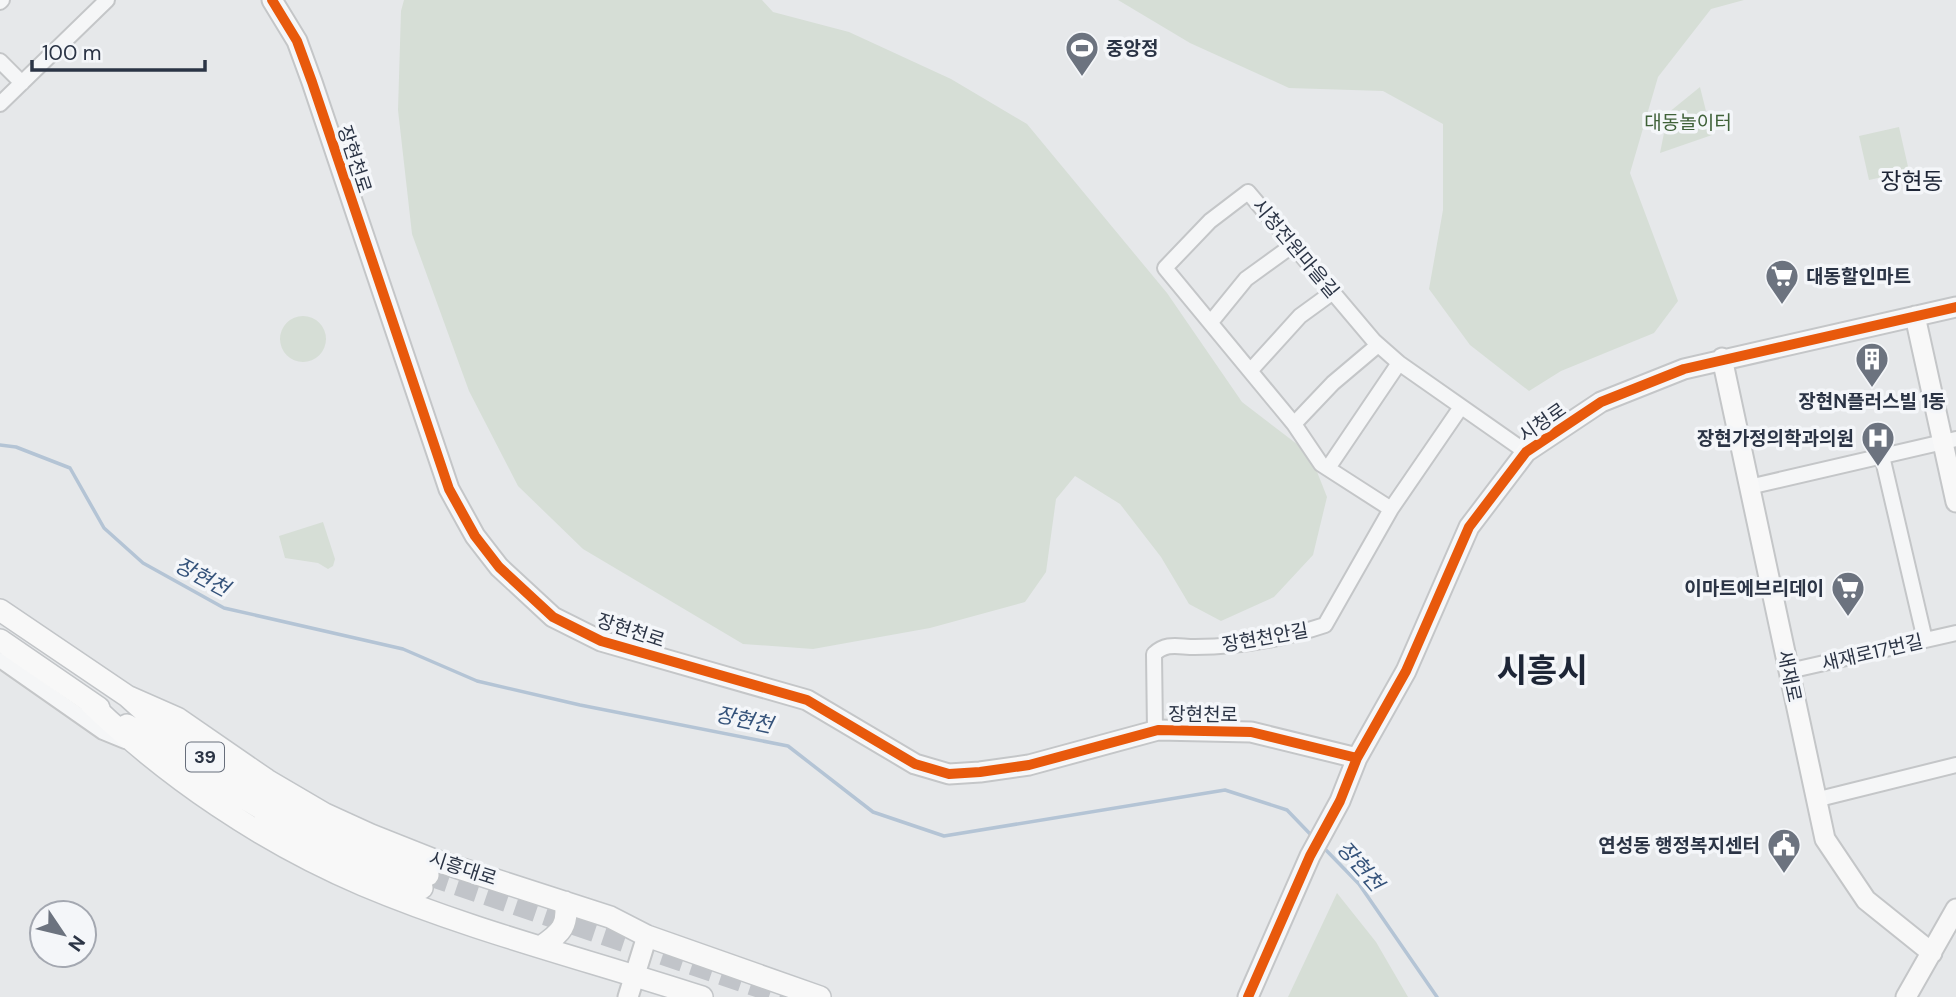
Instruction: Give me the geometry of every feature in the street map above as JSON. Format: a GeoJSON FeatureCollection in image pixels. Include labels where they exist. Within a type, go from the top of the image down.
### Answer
{"type":"FeatureCollection","features":[{"type":"Feature","properties":{"kind":"main road","name":"시흥대로"},"geometry":{"type":"LineString","coordinates":[[0,610],[127,696],[168,733],[273,800],[425,881],[373,871],[327,849],[89,702],[0,640]]}},
{"type":"Feature","properties":{"kind":"main road","name":"시흥대로"},"geometry":{"type":"LineString","coordinates":[[127,696],[177,718],[267,780],[325,814],[434,860],[610,917],[648,936],[820,997]]}},
{"type":"Feature","properties":{"kind":"main road","name":"시흥대로"},"geometry":{"type":"LineString","coordinates":[[89,702],[133,744],[237,818],[312,860],[414,905],[702,997]]}},
{"type":"Feature","properties":{"kind":"main road"},"geometry":{"type":"LineString","coordinates":[[542,946],[564,929],[567,916],[565,902]]}},
{"type":"Feature","properties":{"kind":"street"},"geometry":{"type":"LineString","coordinates":[[0,104],[107,0]]}},
{"type":"Feature","properties":{"kind":"street","name":"장현천로"},"geometry":{"type":"LineString","coordinates":[[272,0],[297,41],[309,72],[449,489],[475,536],[499,567],[553,617],[601,641],[807,700],[915,764],[949,774],[1029,765],[1155,731],[1251,732],[1357,758]]}},
{"type":"Feature","properties":{"kind":"street"},"geometry":{"type":"LineString","coordinates":[[0,61],[22,83]]}},
{"type":"Feature","properties":{"kind":"street","name":"시청전원마을길"},"geometry":{"type":"LineString","coordinates":[[1391,509],[1321,464],[1294,424],[1165,268],[1210,221],[1248,192],[1378,345],[1399,363],[1526,452]]}},
{"type":"Feature","properties":{"kind":"street"},"geometry":{"type":"LineString","coordinates":[[1211,322],[1247,279],[1293,245]]}},
{"type":"Feature","properties":{"kind":"street"},"geometry":{"type":"LineString","coordinates":[[1251,370],[1300,316],[1333,292]]}},
{"type":"Feature","properties":{"kind":"street","name":"시청로"},"geometry":{"type":"LineString","coordinates":[[1248,997],[1310,856],[1340,801],[1357,758],[1406,671],[1469,527],[1526,452],[1601,402],[1684,369],[1722,358],[1956,307]]}},
{"type":"Feature","properties":{"kind":"street"},"geometry":{"type":"LineString","coordinates":[[1915,316],[1949,440],[1956,502]]}},
{"type":"Feature","properties":{"kind":"street"},"geometry":{"type":"LineString","coordinates":[[1294,424],[1333,383],[1378,345]]}},
{"type":"Feature","properties":{"kind":"street","name":"새재로"},"geometry":{"type":"LineString","coordinates":[[1722,358],[1825,839],[1866,900],[1932,953]]}},
{"type":"Feature","properties":{"kind":"street"},"geometry":{"type":"LineString","coordinates":[[1328,468],[1399,363]]}},
{"type":"Feature","properties":{"kind":"street","name":"장현천안길"},"geometry":{"type":"LineString","coordinates":[[1155,731],[1154,654],[1164,645],[1242,644],[1296,635],[1325,625],[1391,509],[1461,407]]}},
{"type":"Feature","properties":{"kind":"street"},"geometry":{"type":"LineString","coordinates":[[1749,487],[1949,440]]}},
{"type":"Feature","properties":{"kind":"street"},"geometry":{"type":"LineString","coordinates":[[1882,456],[1925,640]]}},
{"type":"Feature","properties":{"kind":"street","name":"새재로17번길"},"geometry":{"type":"LineString","coordinates":[[1789,671],[1956,633]]}},
{"type":"Feature","properties":{"kind":"street"},"geometry":{"type":"LineString","coordinates":[[0,660],[103,732],[133,744]]}},
{"type":"Feature","properties":{"kind":"street"},"geometry":{"type":"LineString","coordinates":[[1815,800],[1956,765]]}},
{"type":"Feature","properties":{"kind":"street"},"geometry":{"type":"LineString","coordinates":[[1906,997],[1956,909]]}},
{"type":"Feature","properties":{"kind":"street"},"geometry":{"type":"LineString","coordinates":[[628,997],[648,936]]}},
{"type":"Feature","properties":{"kind":"green space"},"geometry":{"type":"Polygon","coordinates":[[[404,0],[762,0],[773,12],[849,32],[951,79],[1027,124],[1167,293],[1242,402],[1310,454],[1327,497],[1313,555],[1274,597],[1221,621],[1189,604],[1161,557],[1120,504],[1075,476],[1056,499],[1046,572],[1025,602],[930,628],[813,649],[743,644],[583,549],[518,486],[469,391],[412,234],[398,110],[401,11],[404,0]]]}},
{"type":"Feature","properties":{"kind":"green space"},"geometry":{"type":"Polygon","coordinates":[[[1118,0],[1744,0],[1711,9],[1658,77],[1630,173],[1678,301],[1654,333],[1561,371],[1529,391],[1470,345],[1429,289],[1443,210],[1443,124],[1383,91],[1289,88],[1190,43],[1118,0]]]}},
{"type":"Feature","properties":{"kind":"green space","name":"대동놀이터"},"geometry":{"type":"Polygon","coordinates":[[[1700,87],[1712,135],[1660,153],[1668,113],[1700,87]]]}},
{"type":"Feature","properties":{"kind":"green space"},"geometry":{"type":"Polygon","coordinates":[[[1899,127],[1909,171],[1869,180],[1859,136],[1899,127]]]}},
{"type":"Feature","properties":{"kind":"green space"},"geometry":{"type":"Polygon","coordinates":[[[303,316],[319,323],[326,339],[319,355],[303,362],[287,355],[280,339],[287,323],[303,316]]]}},
{"type":"Feature","properties":{"kind":"green space"},"geometry":{"type":"Polygon","coordinates":[[[323,522],[335,559],[333,566],[328,569],[318,563],[285,558],[279,536],[323,522]]]}},
{"type":"Feature","properties":{"kind":"green space"},"geometry":{"type":"Polygon","coordinates":[[[1337,893],[1376,942],[1408,997],[1288,997],[1337,893]]]}},
{"type":"Feature","properties":{"kind":"waterway","name":"장현천"},"geometry":{"type":"LineString","coordinates":[[0,445],[16,447],[70,468],[104,528],[143,563],[224,608],[403,649],[477,681],[580,705],[788,746],[873,812],[944,836],[1225,790],[1287,810],[1313,837]]}},
{"type":"Feature","properties":{"kind":"waterway","name":"장현천"},"geometry":{"type":"LineString","coordinates":[[1323,847],[1359,884],[1437,997]]}},
{"type":"Feature","properties":{"kind":"tunnel"},"geometry":{"type":"LineString","coordinates":[[428,875],[788,997]]}},
{"type":"Feature","properties":{"kind":"cycle path"},"geometry":{"type":"LineString","coordinates":[[272,0],[297,41],[312,82],[449,489],[475,536],[499,567],[553,617],[601,641],[807,700],[915,764],[949,774],[1029,765],[1158,730],[1251,732],[1357,758]]}},
{"type":"Feature","properties":{"kind":"cycle path"},"geometry":{"type":"LineString","coordinates":[[1248,997],[1310,856],[1340,801],[1357,758],[1406,671],[1469,527],[1526,452],[1601,402],[1684,369],[1956,307]]}},
{"type":"Feature","properties":{"kind":"place","name":"중앙정"},"geometry":{"type":"Point","coordinates":[1082,78]}},
{"type":"Feature","properties":{"kind":"place","name":"대동할인마트"},"geometry":{"type":"Point","coordinates":[1782,306]}},
{"type":"Feature","properties":{"kind":"place","name":"장현N플러스빌 1동"},"geometry":{"type":"Point","coordinates":[1872,389]}},
{"type":"Feature","properties":{"kind":"place","name":"장현가정의학과의원"},"geometry":{"type":"Point","coordinates":[1878,468]}},
{"type":"Feature","properties":{"kind":"place","name":"이마트에브리데이"},"geometry":{"type":"Point","coordinates":[1848,618]}},
{"type":"Feature","properties":{"kind":"place","name":"연성동 행정복지센터"},"geometry":{"type":"Point","coordinates":[1784,875]}},
{"type":"Feature","properties":{"kind":"district","name":"장현동"},"geometry":{"type":"Point","coordinates":[1912,181]}},
{"type":"Feature","properties":{"kind":"district","name":"시흥시"},"geometry":{"type":"Point","coordinates":[1542,670]}}]}
